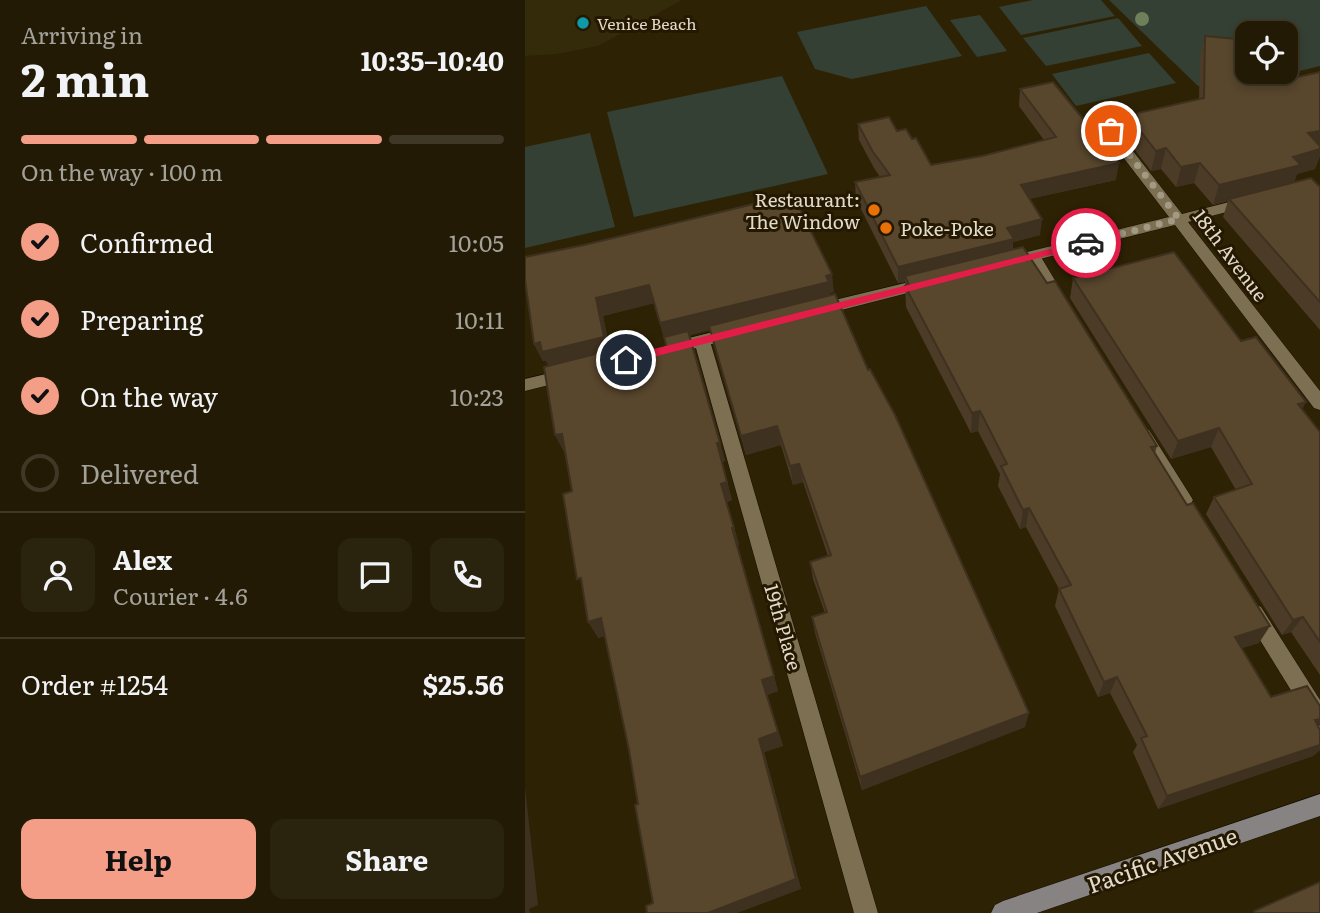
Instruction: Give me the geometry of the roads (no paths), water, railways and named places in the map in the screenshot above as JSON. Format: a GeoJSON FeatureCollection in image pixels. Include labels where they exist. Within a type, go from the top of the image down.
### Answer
{"type":"FeatureCollection","features":[{"type":"Feature","properties":{"kind":"main road","name":"Pacific Avenue"},"geometry":{"type":"LineString","coordinates":[[1003,913],[1320,805]]}},
{"type":"Feature","properties":{"kind":"street","name":"18th Avenue"},"geometry":{"type":"LineString","coordinates":[[1111,131],[1320,403]]}},
{"type":"Feature","properties":{"kind":"street"},"geometry":{"type":"LineString","coordinates":[[995,265],[1268,197]]}},
{"type":"Feature","properties":{"kind":"street"},"geometry":{"type":"LineString","coordinates":[[1033,256],[1070,316]]}},
{"type":"Feature","properties":{"kind":"street"},"geometry":{"type":"LineString","coordinates":[[805,314],[945,278]]}},
{"type":"Feature","properties":{"kind":"street"},"geometry":{"type":"LineString","coordinates":[[652,354],[753,327]]}},
{"type":"Feature","properties":{"kind":"street","name":"19th Place"},"geometry":{"type":"LineString","coordinates":[[702,341],[866,913]]}},
{"type":"Feature","properties":{"kind":"street"},"geometry":{"type":"LineString","coordinates":[[525,386],[588,370]]}},
{"type":"Feature","properties":{"kind":"street"},"geometry":{"type":"LineString","coordinates":[[1136,422],[1195,517]]}},
{"type":"Feature","properties":{"kind":"street"},"geometry":{"type":"LineString","coordinates":[[1246,601],[1320,719]]}},
{"type":"Feature","properties":{"kind":"place","name":"Venice Beach"},"geometry":{"type":"Point","coordinates":[583,23]}},
{"type":"Feature","properties":{"kind":"place","name":"Restaurant: The Window"},"geometry":{"type":"Point","coordinates":[874,210]}},
{"type":"Feature","properties":{"kind":"place","name":"Poke-Poke"},"geometry":{"type":"Point","coordinates":[886,228]}}]}
